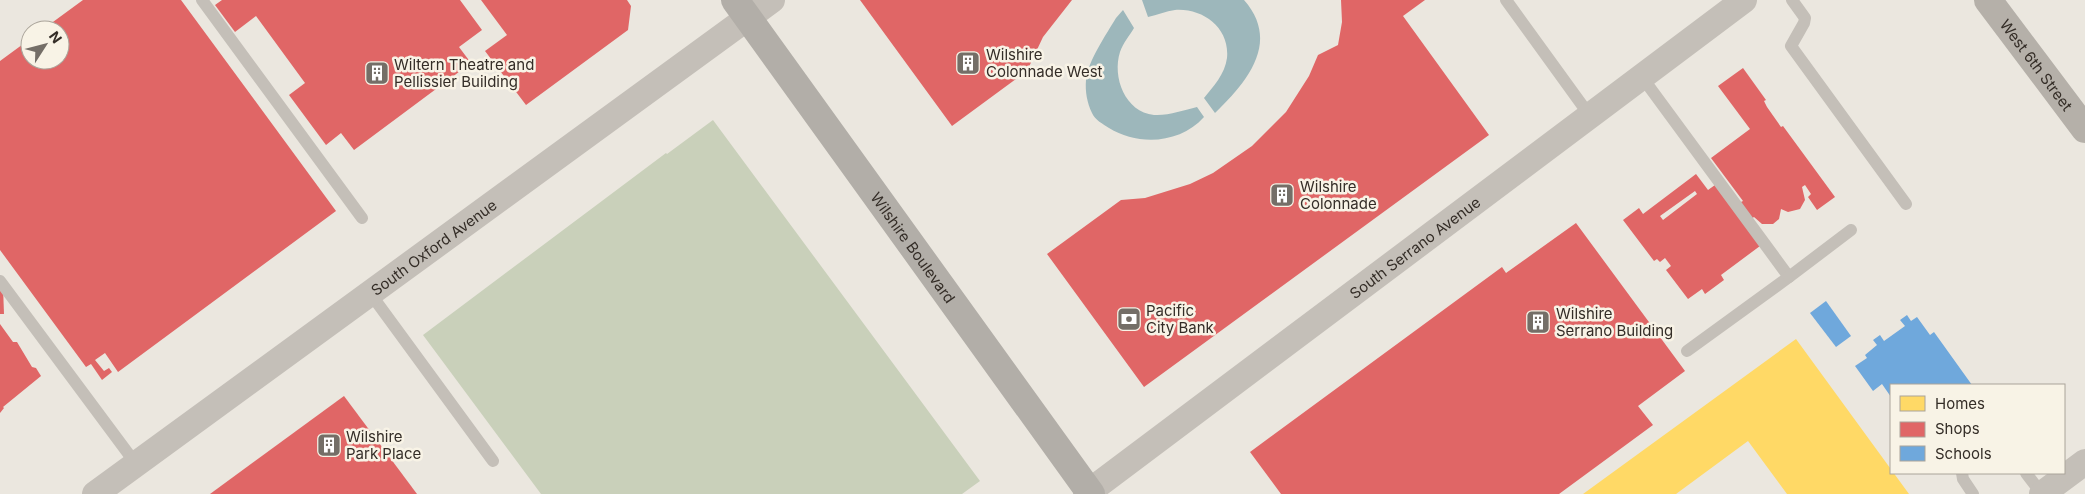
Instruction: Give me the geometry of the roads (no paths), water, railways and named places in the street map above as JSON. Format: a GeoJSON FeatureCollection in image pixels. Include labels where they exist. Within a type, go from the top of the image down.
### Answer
{"type":"FeatureCollection","features":[{"type":"Feature","properties":{"kind":"main road","name":"West 6th Street"},"geometry":{"type":"LineString","coordinates":[[1988,0],[2085,129]]}},
{"type":"Feature","properties":{"kind":"main road","name":"Wilshire Boulevard"},"geometry":{"type":"LineString","coordinates":[[741,8],[1089,493]]}},
{"type":"Feature","properties":{"kind":"street","name":"South Oxford Avenue"},"geometry":{"type":"LineString","coordinates":[[95,494],[370,293],[741,8],[772,0]]}},
{"type":"Feature","properties":{"kind":"street","name":"South Serrano Avenue"},"geometry":{"type":"LineString","coordinates":[[1089,493],[1744,0]]}},
{"type":"Feature","properties":{"kind":"street"},"geometry":{"type":"LineString","coordinates":[[2042,494],[2085,462]]}},
{"type":"Feature","properties":{"kind":"lane"},"geometry":{"type":"LineString","coordinates":[[202,0],[362,218]]}},
{"type":"Feature","properties":{"kind":"lane"},"geometry":{"type":"LineString","coordinates":[[1506,0],[1590,116]]}},
{"type":"Feature","properties":{"kind":"lane"},"geometry":{"type":"LineString","coordinates":[[1792,0],[1805,18],[1791,46],[1906,204]]}},
{"type":"Feature","properties":{"kind":"lane"},"geometry":{"type":"LineString","coordinates":[[1642,77],[1789,277]]}},
{"type":"Feature","properties":{"kind":"lane"},"geometry":{"type":"LineString","coordinates":[[1687,352],[1851,230]]}},
{"type":"Feature","properties":{"kind":"lane"},"geometry":{"type":"LineString","coordinates":[[0,281],[136,464]]}},
{"type":"Feature","properties":{"kind":"lane"},"geometry":{"type":"LineString","coordinates":[[370,293],[493,461]]}},
{"type":"Feature","properties":{"kind":"lane"},"geometry":{"type":"LineString","coordinates":[[1962,474],[1963,479],[1973,494]]}},
{"type":"Feature","properties":{"kind":"lane"},"geometry":{"type":"LineString","coordinates":[[2027,474],[2042,494]]}},
{"type":"Feature","properties":{"kind":"water"},"geometry":{"type":"Polygon","coordinates":[[[1142,0],[1244,0],[1255,16],[1260,31],[1260,46],[1255,61],[1248,75],[1238,88],[1215,113],[1204,98],[1218,80],[1226,64],[1227,47],[1219,29],[1205,16],[1185,10],[1175,10],[1148,17],[1142,0]]]}},
{"type":"Feature","properties":{"kind":"water"},"geometry":{"type":"Polygon","coordinates":[[[1123,10],[1134,28],[1121,49],[1118,62],[1118,72],[1123,92],[1135,107],[1154,115],[1170,114],[1197,107],[1204,117],[1183,133],[1158,139],[1145,140],[1133,138],[1109,128],[1097,120],[1092,113],[1086,93],[1087,73],[1103,40],[1123,10]]]}},
{"type":"Feature","properties":{"kind":"place","name":"Wilshire Colonnade West"},"geometry":{"type":"Point","coordinates":[968,63]}},
{"type":"Feature","properties":{"kind":"place","name":"Wiltern Theatre and Pellissier Building"},"geometry":{"type":"Point","coordinates":[377,73]}},
{"type":"Feature","properties":{"kind":"place","name":"Wilshire Colonnade"},"geometry":{"type":"Point","coordinates":[1282,195]}},
{"type":"Feature","properties":{"kind":"place","name":"Pacific City Bank"},"geometry":{"type":"Point","coordinates":[1129,319]}},
{"type":"Feature","properties":{"kind":"place","name":"Wilshire Serrano Building"},"geometry":{"type":"Point","coordinates":[1538,322]}},
{"type":"Feature","properties":{"kind":"place","name":"Wilshire Park Place"},"geometry":{"type":"Point","coordinates":[329,445]}}]}
